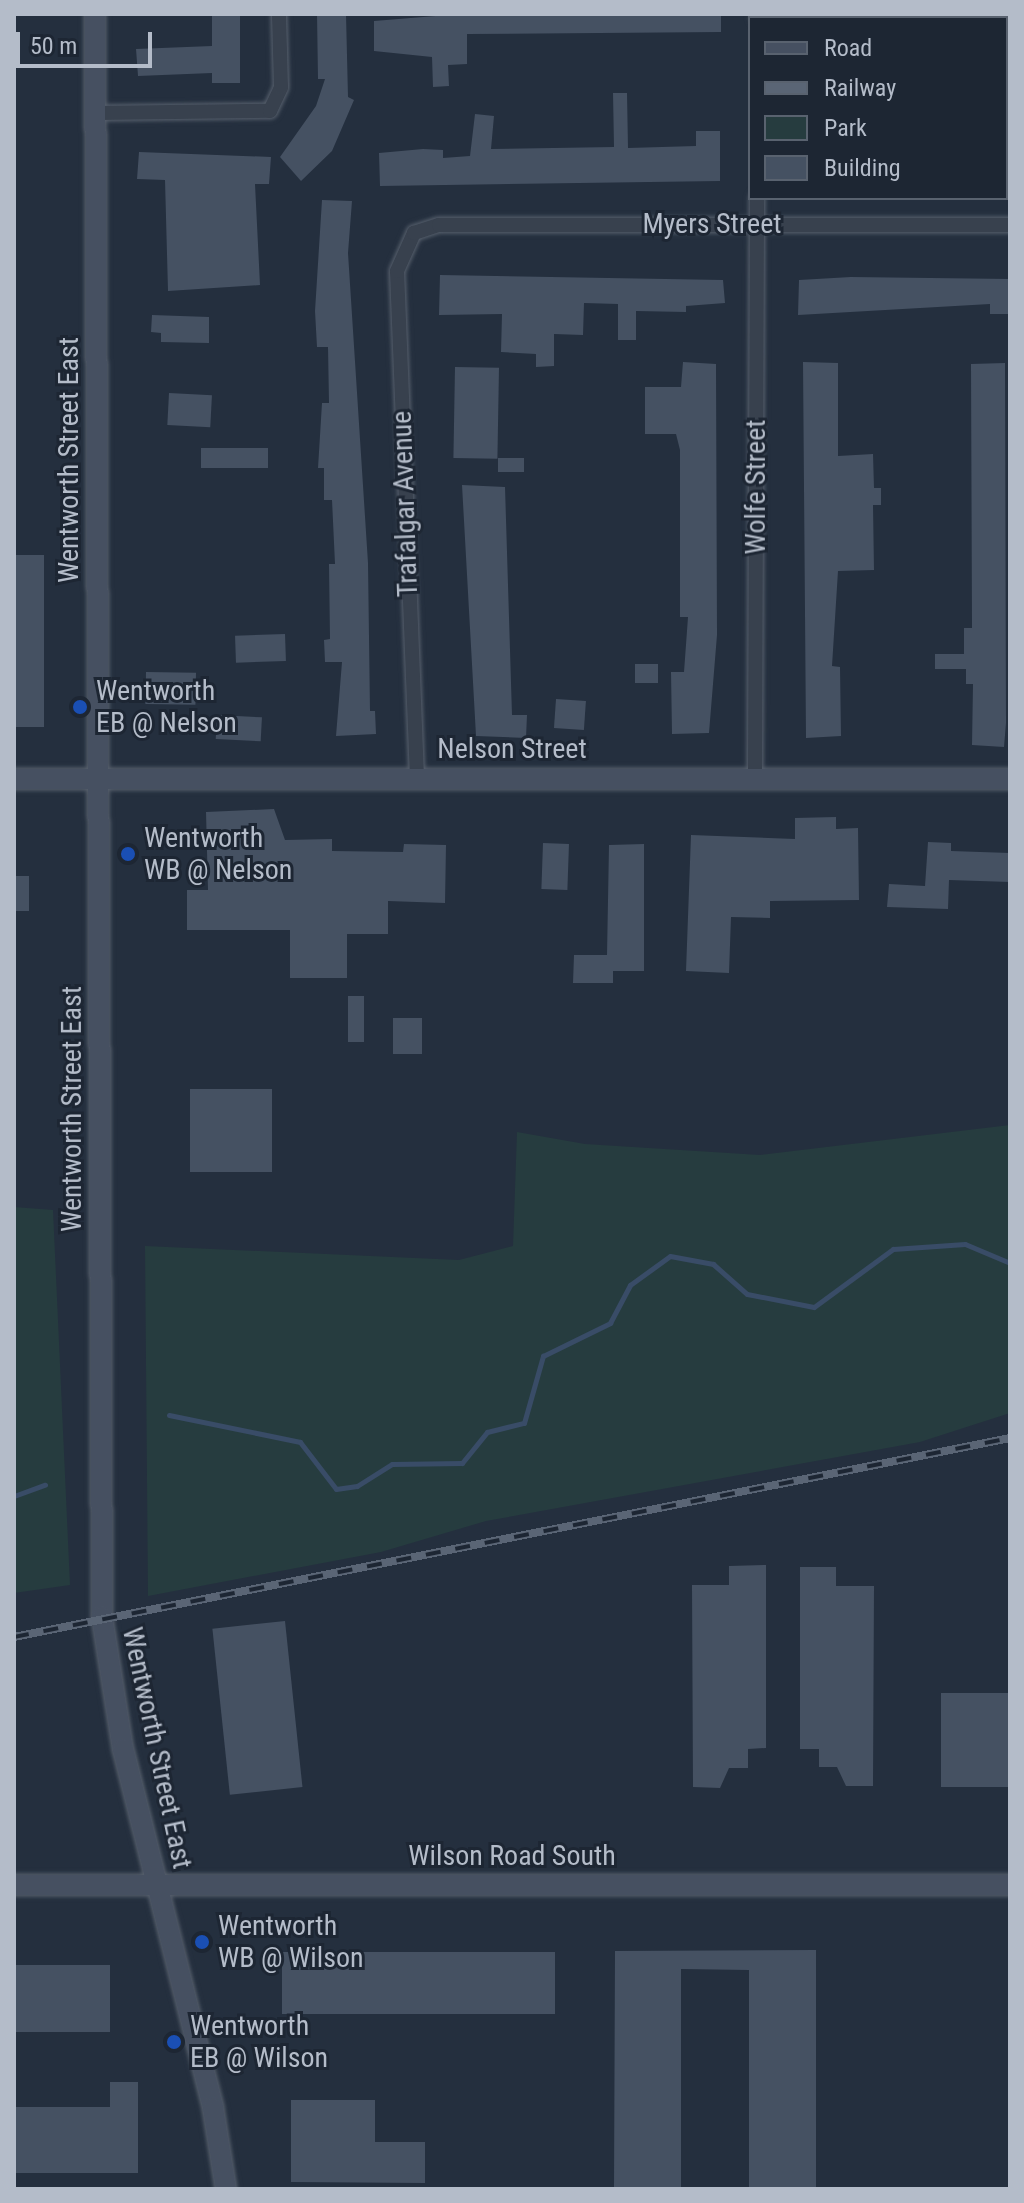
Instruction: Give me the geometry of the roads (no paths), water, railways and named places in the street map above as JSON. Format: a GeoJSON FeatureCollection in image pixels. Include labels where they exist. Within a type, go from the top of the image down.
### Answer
{"type":"FeatureCollection","features":[{"type":"Feature","properties":{"kind":"main road","name":"Wentworth Street East"},"geometry":{"type":"LineString","coordinates":[[95,14],[102,1617],[123,1749],[213,2108],[226,2189]]}},
{"type":"Feature","properties":{"kind":"main road","name":"Nelson Street"},"geometry":{"type":"LineString","coordinates":[[14,779],[1010,779]]}},
{"type":"Feature","properties":{"kind":"main road","name":"Wilson Road South"},"geometry":{"type":"LineString","coordinates":[[14,1885],[1010,1885]]}},
{"type":"Feature","properties":{"kind":"street"},"geometry":{"type":"LineString","coordinates":[[96,113],[270,111],[281,87],[279,14]]}},
{"type":"Feature","properties":{"kind":"street","name":"Wolfe Street"},"geometry":{"type":"LineString","coordinates":[[755,777],[757,200]]}},
{"type":"Feature","properties":{"kind":"street","name":"Myers Street"},"geometry":{"type":"LineString","coordinates":[[414,233],[439,225],[1010,225]]}},
{"type":"Feature","properties":{"kind":"street","name":"Trafalgar Avenue"},"geometry":{"type":"LineString","coordinates":[[414,233],[397,271],[417,778]]}},
{"type":"Feature","properties":{"kind":"waterway"},"geometry":{"type":"LineString","coordinates":[[169,1415],[300,1442],[336,1489],[357,1486],[392,1464],[462,1463],[487,1432],[524,1423],[543,1356],[610,1323],[630,1285],[670,1256],[713,1264],[747,1294],[814,1307],[893,1249],[965,1244],[1010,1263]]}},
{"type":"Feature","properties":{"kind":"waterway"},"geometry":{"type":"LineString","coordinates":[[14,1496],[45,1485]]}},
{"type":"Feature","properties":{"kind":"railway"},"geometry":{"type":"LineString","coordinates":[[14,1637],[1010,1438]]}},
{"type":"Feature","properties":{"kind":"place","name":"Wentworth EB @ Nelson"},"geometry":{"type":"Point","coordinates":[80,707]}},
{"type":"Feature","properties":{"kind":"place","name":"Wentworth WB @ Nelson"},"geometry":{"type":"Point","coordinates":[128,854]}},
{"type":"Feature","properties":{"kind":"place","name":"Wentworth WB @ Wilson"},"geometry":{"type":"Point","coordinates":[202,1942]}},
{"type":"Feature","properties":{"kind":"place","name":"Wentworth EB @ Wilson"},"geometry":{"type":"Point","coordinates":[174,2042]}}]}
